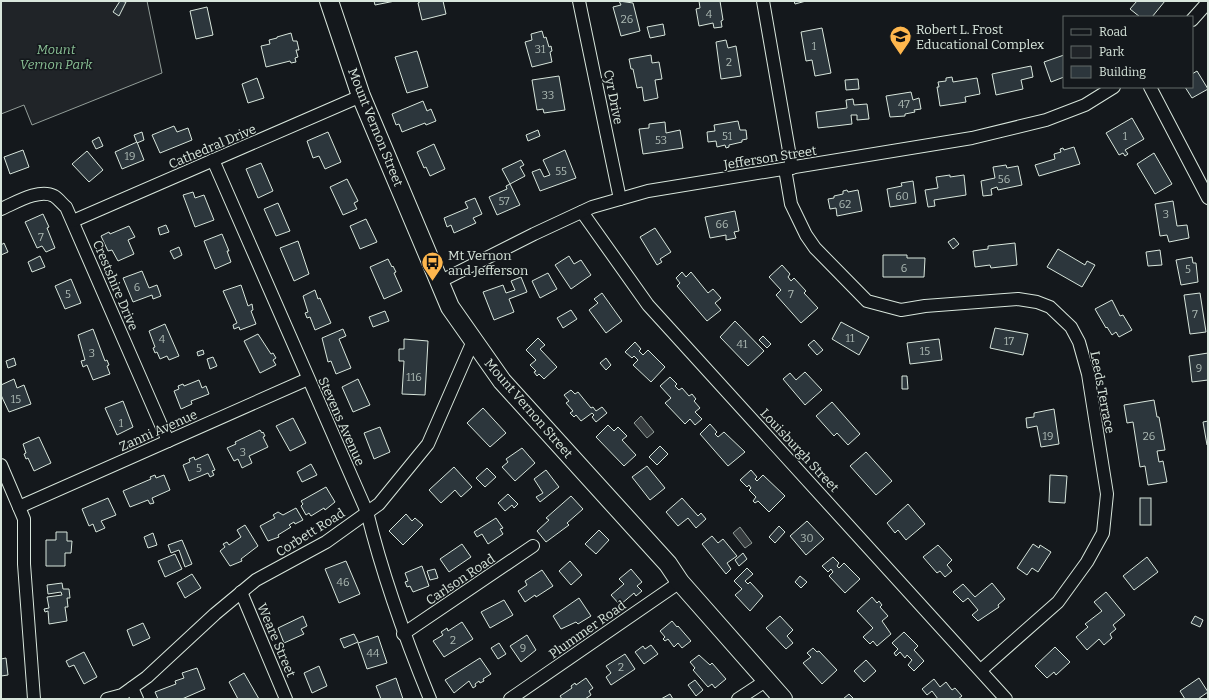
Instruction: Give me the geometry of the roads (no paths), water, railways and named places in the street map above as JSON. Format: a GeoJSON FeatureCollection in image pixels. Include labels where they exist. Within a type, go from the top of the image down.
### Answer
{"type":"FeatureCollection","features":[{"type":"Feature","properties":{"kind":"main road","name":"Mount Vernon Street"},"geometry":{"type":"LineString","coordinates":[[329,1],[362,96],[450,307],[502,381],[668,564],[680,582],[783,699]]}},
{"type":"Feature","properties":{"kind":"street","name":"Cyr Drive"},"geometry":{"type":"LineString","coordinates":[[579,1],[620,200]]}},
{"type":"Feature","properties":{"kind":"street"},"geometry":{"type":"LineString","coordinates":[[763,1],[788,168]]}},
{"type":"Feature","properties":{"kind":"street"},"geometry":{"type":"LineString","coordinates":[[1193,19],[1208,2]]}},
{"type":"Feature","properties":{"kind":"street","name":"Jefferson Street"},"geometry":{"type":"LineString","coordinates":[[439,282],[582,212],[648,191],[972,138],[1046,120],[1085,105],[1112,88]]}},
{"type":"Feature","properties":{"kind":"street"},"geometry":{"type":"LineString","coordinates":[[1151,88],[1207,195]]}},
{"type":"Feature","properties":{"kind":"street","name":"Cathedral Drive"},"geometry":{"type":"LineString","coordinates":[[73,221],[362,96]]}},
{"type":"Feature","properties":{"kind":"street","name":"Stevens Avenue"},"geometry":{"type":"LineString","coordinates":[[213,160],[367,512],[379,562],[404,634],[430,699]]}},
{"type":"Feature","properties":{"kind":"street","name":"Leeds Terrace"},"geometry":{"type":"LineString","coordinates":[[788,168],[791,204],[806,235],[815,248],[867,301],[901,310],[925,306],[1018,299],[1038,302],[1050,307],[1071,327],[1079,342],[1088,374],[1107,494],[1103,533],[1087,562],[1058,602],[981,670]]}},
{"type":"Feature","properties":{"kind":"street","name":"Crestshire Drive"},"geometry":{"type":"LineString","coordinates":[[1,209],[40,194],[48,194],[55,197],[66,207],[168,441]]}},
{"type":"Feature","properties":{"kind":"street","name":"Louisburgh Street"},"geometry":{"type":"LineString","coordinates":[[582,212],[648,305],[1006,699]]}},
{"type":"Feature","properties":{"kind":"street","name":"Corbett Road"},"geometry":{"type":"LineString","coordinates":[[107,699],[122,695],[147,677],[215,614],[256,580],[326,542],[379,504],[428,444],[473,341]]}},
{"type":"Feature","properties":{"kind":"street","name":"Zanni Avenue"},"geometry":{"type":"LineString","coordinates":[[19,507],[308,379]]}},
{"type":"Feature","properties":{"kind":"street"},"geometry":{"type":"LineString","coordinates":[[1,465],[24,519],[24,564],[34,699]]}},
{"type":"Feature","properties":{"kind":"street","name":"Carlson Road"},"geometry":{"type":"LineString","coordinates":[[404,634],[533,546]]}},
{"type":"Feature","properties":{"kind":"street","name":"Plummer Road"},"geometry":{"type":"LineString","coordinates":[[510,699],[680,582]]}},
{"type":"Feature","properties":{"kind":"street","name":"Weare Street"},"geometry":{"type":"LineString","coordinates":[[242,592],[286,699]]}},
{"type":"Feature","properties":{"kind":"street"},"geometry":{"type":"LineString","coordinates":[[738,699],[767,680]]}},
{"type":"Feature","properties":{"kind":"street"},"geometry":{"type":"LineString","coordinates":[[132,688],[137,699]]}},
{"type":"Feature","properties":{"kind":"place","name":"Robert L. Frost Educational Complex"},"geometry":{"type":"Point","coordinates":[901,56]}},
{"type":"Feature","properties":{"kind":"place","name":"Mt Vernon and Jefferson"},"geometry":{"type":"Point","coordinates":[432,282]}},
{"type":"Feature","properties":{"kind":"park label","name":"Mount Vernon Park"},"geometry":{"type":"Point","coordinates":[56,56]}}]}
